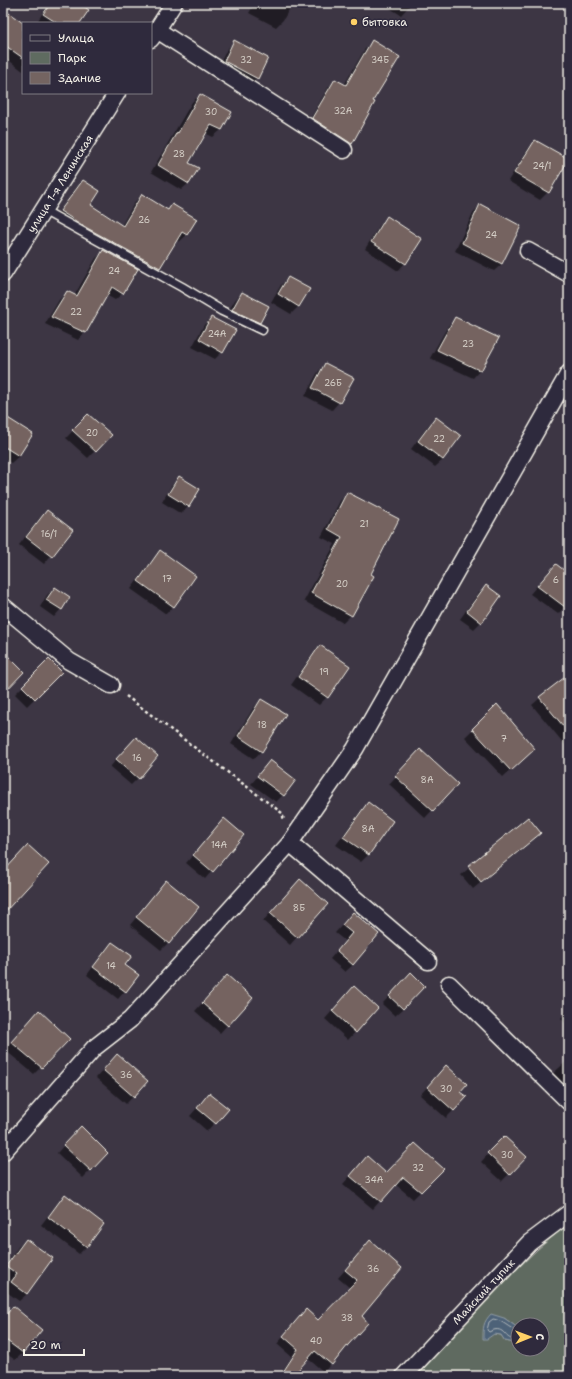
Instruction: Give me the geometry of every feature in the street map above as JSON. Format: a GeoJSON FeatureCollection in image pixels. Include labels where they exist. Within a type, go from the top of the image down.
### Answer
{"type":"FeatureCollection","features":[{"type":"Feature","properties":{"kind":"street"},"geometry":{"type":"LineString","coordinates":[[174,3],[154,34],[344,150]]}},
{"type":"Feature","properties":{"kind":"street","name":"улица 1-я Ленинская"},"geometry":{"type":"LineString","coordinates":[[3,274],[116,94]]}},
{"type":"Feature","properties":{"kind":"street"},"geometry":{"type":"LineString","coordinates":[[528,250],[569,274]]}},
{"type":"Feature","properties":{"kind":"street"},"geometry":{"type":"LineString","coordinates":[[3,1152],[94,1048],[130,1020],[290,843],[355,749],[569,373]]}},
{"type":"Feature","properties":{"kind":"street"},"geometry":{"type":"LineString","coordinates":[[3,606],[69,662],[111,685]]}},
{"type":"Feature","properties":{"kind":"street"},"geometry":{"type":"LineString","coordinates":[[290,843],[428,961]]}},
{"type":"Feature","properties":{"kind":"street"},"geometry":{"type":"LineString","coordinates":[[449,984],[569,1102]]}},
{"type":"Feature","properties":{"kind":"street","name":"Майский тупик"},"geometry":{"type":"LineString","coordinates":[[404,1376],[530,1243],[569,1213]]}},
{"type":"Feature","properties":{"kind":"lane"},"geometry":{"type":"LineString","coordinates":[[43,210],[182,287],[222,311],[262,330]]}},
{"type":"Feature","properties":{"kind":"path"},"geometry":{"type":"LineString","coordinates":[[111,685],[282,813],[290,843]]}},
{"type":"Feature","properties":{"kind":"green space"},"geometry":{"type":"Polygon","coordinates":[[[569,1223],[569,1376],[416,1376],[500,1285],[538,1249],[569,1223]]]}},
{"type":"Feature","properties":{"kind":"water"},"geometry":{"type":"Polygon","coordinates":[[[491,1314],[504,1318],[510,1322],[510,1342],[505,1341],[501,1335],[494,1334],[487,1339],[483,1339],[486,1320],[491,1314]]]}},
{"type":"Feature","properties":{"kind":"building"},"geometry":{"type":"Polygon","coordinates":[[[51,3],[79,3],[89,10],[81,22],[55,22],[43,14],[51,3]]]}},
{"type":"Feature","properties":{"kind":"building"},"geometry":{"type":"Polygon","coordinates":[[[3,9],[22,22],[22,57],[3,44],[3,9]]]}},
{"type":"Feature","properties":{"kind":"building"},"geometry":{"type":"Polygon","coordinates":[[[234,40],[268,58],[258,79],[224,61],[234,40]]]}},
{"type":"Feature","properties":{"kind":"building"},"geometry":{"type":"Polygon","coordinates":[[[372,40],[400,57],[373,101],[375,102],[352,144],[312,118],[335,79],[346,85],[372,40]]]}},
{"type":"Feature","properties":{"kind":"building"},"geometry":{"type":"Polygon","coordinates":[[[200,94],[232,112],[222,130],[211,125],[189,163],[199,168],[189,184],[158,165],[200,94]]]}},
{"type":"Feature","properties":{"kind":"building"},"geometry":{"type":"Polygon","coordinates":[[[535,140],[569,159],[549,193],[514,173],[535,140]]]}},
{"type":"Feature","properties":{"kind":"building"},"geometry":{"type":"Polygon","coordinates":[[[83,180],[100,191],[91,205],[123,226],[142,194],[168,210],[172,204],[197,219],[187,235],[182,232],[160,268],[87,228],[60,211],[83,180]]]}},
{"type":"Feature","properties":{"kind":"building"},"geometry":{"type":"Polygon","coordinates":[[[480,204],[521,226],[502,264],[462,243],[480,204]]]}},
{"type":"Feature","properties":{"kind":"building"},"geometry":{"type":"Polygon","coordinates":[[[387,216],[422,239],[406,264],[371,242],[387,216]]]}},
{"type":"Feature","properties":{"kind":"building"},"geometry":{"type":"Polygon","coordinates":[[[103,250],[138,269],[123,294],[112,287],[86,333],[51,317],[67,291],[77,296],[103,250]]]}},
{"type":"Feature","properties":{"kind":"building"},"geometry":{"type":"Polygon","coordinates":[[[288,277],[310,289],[299,307],[278,294],[288,277]]]}},
{"type":"Feature","properties":{"kind":"building"},"geometry":{"type":"Polygon","coordinates":[[[242,292],[269,306],[260,323],[232,310],[242,292]]]}},
{"type":"Feature","properties":{"kind":"building"},"geometry":{"type":"Polygon","coordinates":[[[211,317],[236,330],[223,353],[199,339],[211,317]]]}},
{"type":"Feature","properties":{"kind":"building"},"geometry":{"type":"Polygon","coordinates":[[[455,317],[499,338],[481,371],[437,350],[455,317]]]}},
{"type":"Feature","properties":{"kind":"building"},"geometry":{"type":"Polygon","coordinates":[[[325,363],[354,378],[340,403],[312,388],[325,363]]]}},
{"type":"Feature","properties":{"kind":"building"},"geometry":{"type":"Polygon","coordinates":[[[88,414],[112,435],[96,452],[72,430],[88,414]]]}},
{"type":"Feature","properties":{"kind":"building"},"geometry":{"type":"Polygon","coordinates":[[[3,415],[33,434],[19,456],[3,446],[3,415]]]}},
{"type":"Feature","properties":{"kind":"building"},"geometry":{"type":"Polygon","coordinates":[[[436,417],[461,436],[443,460],[418,441],[436,417]]]}},
{"type":"Feature","properties":{"kind":"building"},"geometry":{"type":"Polygon","coordinates":[[[179,476],[200,489],[189,507],[168,494],[179,476]]]}},
{"type":"Feature","properties":{"kind":"building"},"geometry":{"type":"Polygon","coordinates":[[[347,492],[399,519],[371,574],[374,576],[352,616],[311,593],[342,537],[328,529],[347,492]]]}},
{"type":"Feature","properties":{"kind":"building"},"geometry":{"type":"Polygon","coordinates":[[[47,510],[73,530],[52,557],[26,537],[47,510]]]}},
{"type":"Feature","properties":{"kind":"building"},"geometry":{"type":"Polygon","coordinates":[[[160,550],[196,576],[174,607],[138,581],[160,550]]]}},
{"type":"Feature","properties":{"kind":"building"},"geometry":{"type":"Polygon","coordinates":[[[556,564],[569,574],[569,610],[537,586],[556,564]]]}},
{"type":"Feature","properties":{"kind":"building"},"geometry":{"type":"Polygon","coordinates":[[[486,585],[501,596],[482,623],[467,611],[486,585]]]}},
{"type":"Feature","properties":{"kind":"building"},"geometry":{"type":"Polygon","coordinates":[[[55,587],[70,597],[62,610],[46,600],[55,587]]]}},
{"type":"Feature","properties":{"kind":"building"},"geometry":{"type":"Polygon","coordinates":[[[320,645],[350,666],[328,698],[298,677],[320,645]]]}},
{"type":"Feature","properties":{"kind":"building"},"geometry":{"type":"Polygon","coordinates":[[[3,651],[24,672],[3,694],[3,651]]]}},
{"type":"Feature","properties":{"kind":"building"},"geometry":{"type":"Polygon","coordinates":[[[49,659],[62,672],[35,699],[22,686],[49,659]]]}},
{"type":"Feature","properties":{"kind":"building"},"geometry":{"type":"Polygon","coordinates":[[[569,674],[569,733],[539,697],[569,674]]]}},
{"type":"Feature","properties":{"kind":"building"},"geometry":{"type":"Polygon","coordinates":[[[261,699],[286,714],[262,752],[238,736],[261,699]]]}},
{"type":"Feature","properties":{"kind":"building"},"geometry":{"type":"Polygon","coordinates":[[[497,704],[535,749],[511,771],[472,729],[497,704]]]}},
{"type":"Feature","properties":{"kind":"building"},"geometry":{"type":"Polygon","coordinates":[[[136,737],[158,756],[139,779],[116,759],[136,737]]]}},
{"type":"Feature","properties":{"kind":"building"},"geometry":{"type":"Polygon","coordinates":[[[420,749],[458,784],[433,811],[395,776],[420,749]]]}},
{"type":"Feature","properties":{"kind":"building"},"geometry":{"type":"Polygon","coordinates":[[[270,760],[296,780],[284,796],[257,776],[270,760]]]}},
{"type":"Feature","properties":{"kind":"building"},"geometry":{"type":"Polygon","coordinates":[[[368,802],[393,821],[369,855],[343,837],[368,802]]]}},
{"type":"Feature","properties":{"kind":"building"},"geometry":{"type":"Polygon","coordinates":[[[528,817],[541,833],[481,882],[468,866],[528,817]]]}},
{"type":"Feature","properties":{"kind":"building"},"geometry":{"type":"Polygon","coordinates":[[[224,818],[244,835],[213,872],[193,855],[224,818]]]}},
{"type":"Feature","properties":{"kind":"building"},"geometry":{"type":"Polygon","coordinates":[[[28,845],[49,864],[3,914],[3,872],[28,845]]]}},
{"type":"Feature","properties":{"kind":"building"},"geometry":{"type":"Polygon","coordinates":[[[300,879],[328,904],[298,938],[270,913],[300,879]]]}},
{"type":"Feature","properties":{"kind":"building"},"geometry":{"type":"Polygon","coordinates":[[[166,880],[199,907],[169,944],[136,917],[166,880]]]}},
{"type":"Feature","properties":{"kind":"building"},"geometry":{"type":"Polygon","coordinates":[[[353,912],[379,934],[353,965],[337,951],[352,933],[342,925],[353,912]]]}},
{"type":"Feature","properties":{"kind":"building"},"geometry":{"type":"Polygon","coordinates":[[[112,942],[132,956],[125,965],[139,975],[126,992],[93,967],[112,942]]]}},
{"type":"Feature","properties":{"kind":"building"},"geometry":{"type":"Polygon","coordinates":[[[411,972],[425,986],[403,1009],[389,996],[411,972]]]}},
{"type":"Feature","properties":{"kind":"building"},"geometry":{"type":"Polygon","coordinates":[[[227,975],[253,998],[228,1026],[202,1003],[227,975]]]}},
{"type":"Feature","properties":{"kind":"building"},"geometry":{"type":"Polygon","coordinates":[[[354,986],[378,1008],[356,1033],[332,1011],[354,986]]]}},
{"type":"Feature","properties":{"kind":"building"},"geometry":{"type":"Polygon","coordinates":[[[39,1010],[70,1039],[42,1068],[11,1042],[39,1010]]]}},
{"type":"Feature","properties":{"kind":"building"},"geometry":{"type":"Polygon","coordinates":[[[117,1054],[148,1081],[134,1097],[103,1070],[117,1054]]]}},
{"type":"Feature","properties":{"kind":"building"},"geometry":{"type":"Polygon","coordinates":[[[446,1065],[467,1084],[460,1092],[467,1097],[454,1111],[427,1087],[446,1065]]]}},
{"type":"Feature","properties":{"kind":"building"},"geometry":{"type":"Polygon","coordinates":[[[209,1093],[229,1109],[216,1124],[197,1108],[209,1093]]]}},
{"type":"Feature","properties":{"kind":"building"},"geometry":{"type":"Polygon","coordinates":[[[81,1126],[108,1153],[91,1171],[63,1145],[81,1126]]]}},
{"type":"Feature","properties":{"kind":"building"},"geometry":{"type":"Polygon","coordinates":[[[504,1136],[527,1157],[510,1175],[487,1153],[504,1136]]]}},
{"type":"Feature","properties":{"kind":"building"},"geometry":{"type":"Polygon","coordinates":[[[415,1143],[444,1169],[421,1192],[403,1177],[381,1202],[350,1176],[367,1156],[386,1173],[415,1143]]]}},
{"type":"Feature","properties":{"kind":"building"},"geometry":{"type":"Polygon","coordinates":[[[65,1194],[104,1224],[87,1247],[48,1217],[65,1194]]]}},
{"type":"Feature","properties":{"kind":"building"},"geometry":{"type":"Polygon","coordinates":[[[26,1239],[53,1258],[27,1294],[11,1282],[17,1274],[6,1266],[26,1239]]]}},
{"type":"Feature","properties":{"kind":"building"},"geometry":{"type":"Polygon","coordinates":[[[370,1240],[402,1268],[362,1316],[368,1323],[332,1365],[315,1351],[293,1376],[281,1375],[298,1349],[283,1336],[306,1309],[318,1320],[357,1280],[345,1270],[370,1240]]]}},
{"type":"Feature","properties":{"kind":"building"},"geometry":{"type":"Polygon","coordinates":[[[13,1306],[42,1330],[23,1353],[3,1338],[3,1319],[13,1306]]]}},
{"type":"Feature","properties":{"kind":"place","name":"бытовка"},"geometry":{"type":"Point","coordinates":[354,22]}}]}
